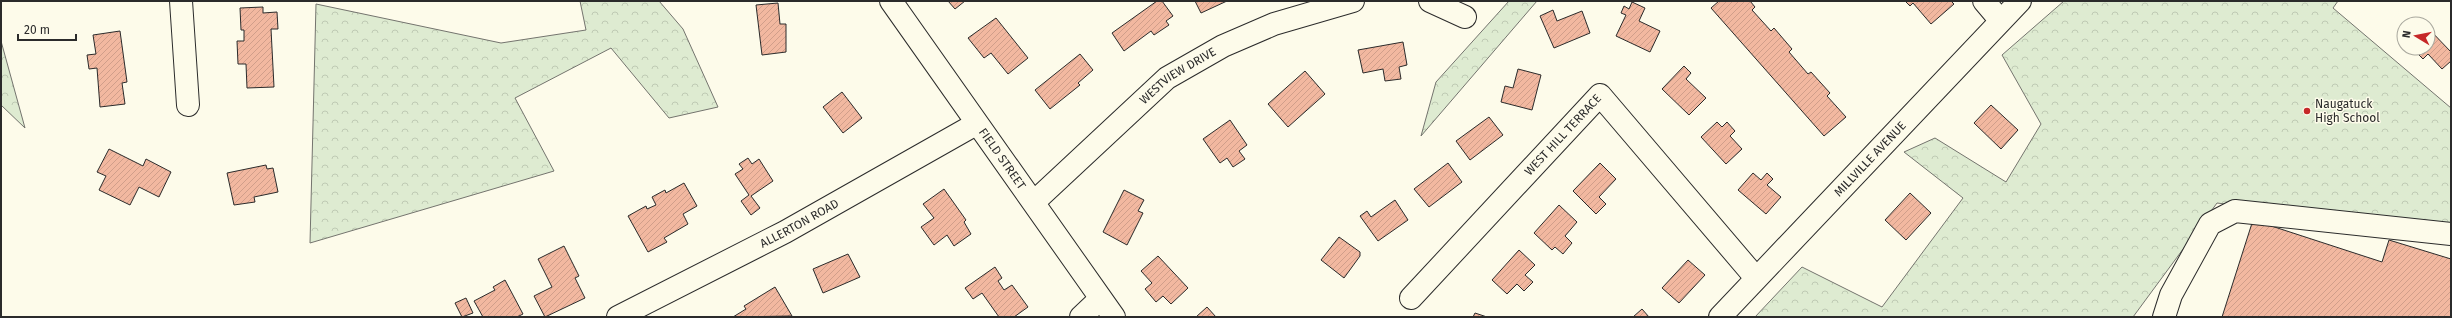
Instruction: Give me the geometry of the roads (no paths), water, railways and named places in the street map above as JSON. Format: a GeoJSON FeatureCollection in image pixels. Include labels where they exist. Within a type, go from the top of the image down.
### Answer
{"type":"FeatureCollection","features":[{"type":"Feature","properties":{"kind":"street"},"geometry":{"type":"LineString","coordinates":[[181,1],[188,105]]}},
{"type":"Feature","properties":{"kind":"street","name":"FIELD STREET"},"geometry":{"type":"LineString","coordinates":[[891,1],[976,124],[1034,202],[1100,299],[1114,317]]}},
{"type":"Feature","properties":{"kind":"street","name":"WESTVIEW DRIVE"},"geometry":{"type":"LineString","coordinates":[[1034,202],[1168,78],[1223,46],[1274,24],[1353,1]]}},
{"type":"Feature","properties":{"kind":"street"},"geometry":{"type":"LineString","coordinates":[[1430,1],[1465,17]]}},
{"type":"Feature","properties":{"kind":"street"},"geometry":{"type":"LineString","coordinates":[[1984,1],[2000,20]]}},
{"type":"Feature","properties":{"kind":"street","name":"MILLVILLE AVENUE"},"geometry":{"type":"LineString","coordinates":[[1720,317],[2000,20],[2020,1]]}},
{"type":"Feature","properties":{"kind":"street","name":"WEST HILL TERRACE"},"geometry":{"type":"LineString","coordinates":[[1411,298],[1600,95],[1756,278]]}},
{"type":"Feature","properties":{"kind":"street","name":"ALLERTON ROAD"},"geometry":{"type":"LineString","coordinates":[[618,317],[785,232],[976,124]]}},
{"type":"Feature","properties":{"kind":"street"},"geometry":{"type":"LineString","coordinates":[[2164,317],[2171,295],[2210,224],[2235,211],[2451,234]]}},
{"type":"Feature","properties":{"kind":"street"},"geometry":{"type":"LineString","coordinates":[[1081,317],[1100,299]]}},
{"type":"Feature","properties":{"kind":"place","name":"Naugatuck High School"},"geometry":{"type":"Point","coordinates":[2307,111]}}]}
